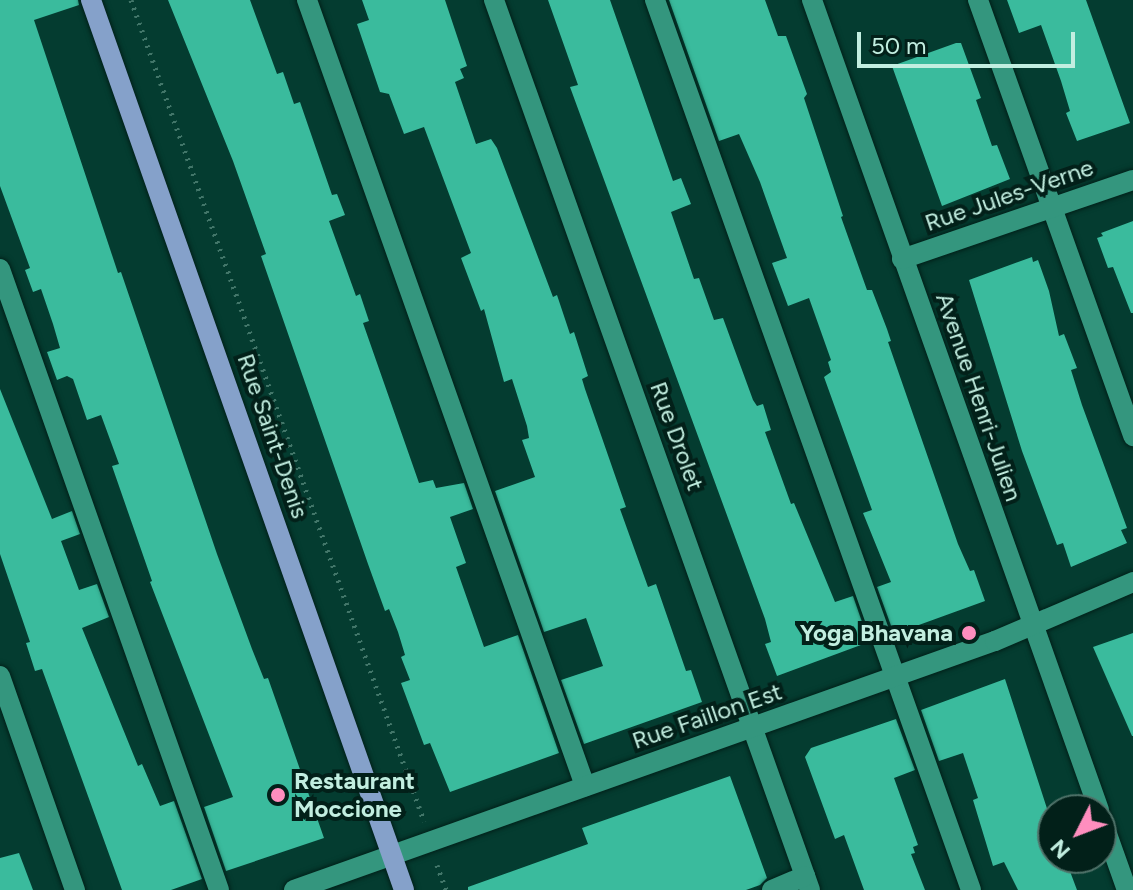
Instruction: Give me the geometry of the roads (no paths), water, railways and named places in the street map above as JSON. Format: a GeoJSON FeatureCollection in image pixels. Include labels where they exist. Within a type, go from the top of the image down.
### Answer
{"type":"FeatureCollection","features":[{"type":"Feature","properties":{"kind":"main road","name":"Rue Saint-Denis"},"geometry":{"type":"LineString","coordinates":[[91,0],[404,890]]}},
{"type":"Feature","properties":{"kind":"street"},"geometry":{"type":"LineString","coordinates":[[307,0],[585,786]]}},
{"type":"Feature","properties":{"kind":"street","name":"Rue Drolet"},"geometry":{"type":"LineString","coordinates":[[494,0],[808,883]]}},
{"type":"Feature","properties":{"kind":"street"},"geometry":{"type":"LineString","coordinates":[[655,0],[971,890]]}},
{"type":"Feature","properties":{"kind":"street","name":"Avenue Henri-Julien"},"geometry":{"type":"LineString","coordinates":[[812,0],[1093,794]]}},
{"type":"Feature","properties":{"kind":"street"},"geometry":{"type":"LineString","coordinates":[[978,0],[1133,436]]}},
{"type":"Feature","properties":{"kind":"street","name":"Rue Jules-Verne"},"geometry":{"type":"LineString","coordinates":[[902,259],[1133,180]]}},
{"type":"Feature","properties":{"kind":"street"},"geometry":{"type":"LineString","coordinates":[[0,269],[219,890]]}},
{"type":"Feature","properties":{"kind":"street","name":"Rue Faillon Est"},"geometry":{"type":"LineString","coordinates":[[294,890],[895,676],[1033,625],[1133,582]]}},
{"type":"Feature","properties":{"kind":"street"},"geometry":{"type":"LineString","coordinates":[[0,676],[75,890]]}},
{"type":"Feature","properties":{"kind":"street"},"geometry":{"type":"LineString","coordinates":[[1117,862],[1127,890]]}},
{"type":"Feature","properties":{"kind":"street"},"geometry":{"type":"LineString","coordinates":[[772,890],[808,883]]}},
{"type":"Feature","properties":{"kind":"place","name":"Yoga Bhavana"},"geometry":{"type":"Point","coordinates":[969,633]}},
{"type":"Feature","properties":{"kind":"place","name":"Restaurant Moccione"},"geometry":{"type":"Point","coordinates":[278,795]}}]}
